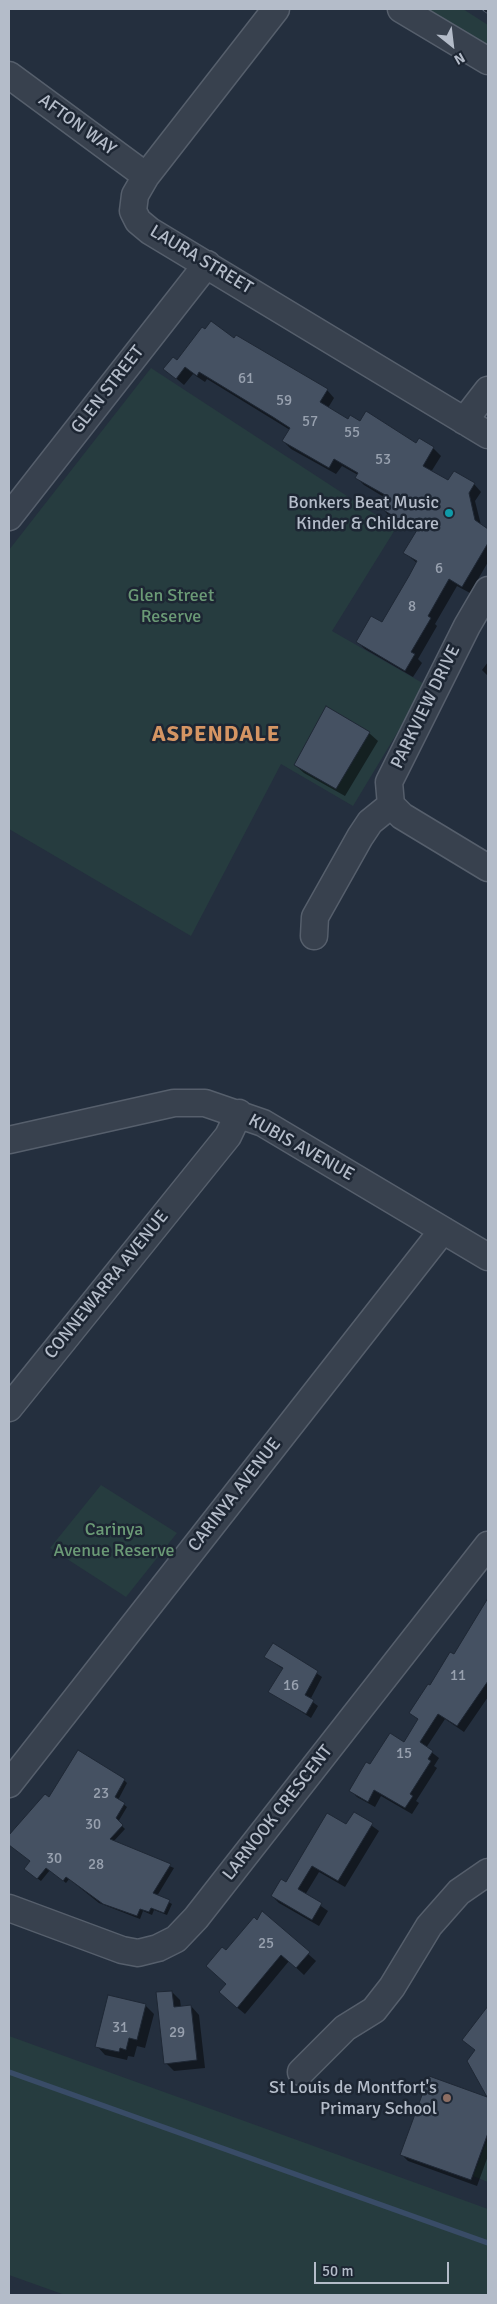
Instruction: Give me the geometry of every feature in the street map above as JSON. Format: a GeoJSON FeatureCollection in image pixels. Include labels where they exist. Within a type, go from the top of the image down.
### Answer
{"type":"FeatureCollection","features":[{"type":"Feature","properties":{"kind":"street","name":"LAURA STREET"},"geometry":{"type":"LineString","coordinates":[[276,9],[146,176],[134,195],[133,211],[138,221],[150,230],[488,435]]}},
{"type":"Feature","properties":{"kind":"street"},"geometry":{"type":"LineString","coordinates":[[400,9],[488,61]]}},
{"type":"Feature","properties":{"kind":"street","name":"AFTON WAY"},"geometry":{"type":"LineString","coordinates":[[9,75],[146,176]]}},
{"type":"Feature","properties":{"kind":"street","name":"GLEN STREET"},"geometry":{"type":"LineString","coordinates":[[9,517],[207,264]]}},
{"type":"Feature","properties":{"kind":"street"},"geometry":{"type":"LineString","coordinates":[[464,420],[488,390]]}},
{"type":"Feature","properties":{"kind":"street","name":"PARKVIEW DRIVE"},"geometry":{"type":"LineString","coordinates":[[392,805],[389,782],[467,626],[488,590]]}},
{"type":"Feature","properties":{"kind":"street"},"geometry":{"type":"LineString","coordinates":[[314,936],[315,917],[360,837],[370,822],[392,805],[402,816],[488,868]]}},
{"type":"Feature","properties":{"kind":"street","name":"KUBIS AVENUE"},"geometry":{"type":"LineString","coordinates":[[9,1140],[174,1103],[205,1103],[239,1113],[263,1123],[488,1258]]}},
{"type":"Feature","properties":{"kind":"street","name":"CONNEWARRA AVENUE"},"geometry":{"type":"LineString","coordinates":[[205,1162],[213,1134],[212,1105]]}},
{"type":"Feature","properties":{"kind":"street","name":"CONNEWARRA AVENUE"},"geometry":{"type":"LineString","coordinates":[[9,1408],[205,1162],[228,1136],[239,1113]]}},
{"type":"Feature","properties":{"kind":"street","name":"CARINYA AVENUE"},"geometry":{"type":"LineString","coordinates":[[9,1784],[443,1230]]}},
{"type":"Feature","properties":{"kind":"street","name":"LARNOOK CRESCENT"},"geometry":{"type":"LineString","coordinates":[[9,1908],[122,1950],[138,1953],[158,1948],[176,1939],[196,1918],[488,1544]]}},
{"type":"Feature","properties":{"kind":"street"},"geometry":{"type":"LineString","coordinates":[[301,2072],[345,2028],[374,2010],[392,1986],[429,1926],[459,1892],[488,1872]]}},
{"type":"Feature","properties":{"kind":"green space"},"geometry":{"type":"Polygon","coordinates":[[[425,9],[463,9],[488,25],[488,50],[425,9]]]}},
{"type":"Feature","properties":{"kind":"green space","name":"Glen Street Reserve"},"geometry":{"type":"Polygon","coordinates":[[[151,368],[396,528],[332,631],[426,685],[353,806],[281,764],[191,936],[9,829],[9,550],[151,368]]]}},
{"type":"Feature","properties":{"kind":"green space","name":"Carinya Avenue Reserve"},"geometry":{"type":"Polygon","coordinates":[[[101,1485],[177,1533],[126,1597],[50,1548],[101,1485]]]}},
{"type":"Feature","properties":{"kind":"green space"},"geometry":{"type":"Polygon","coordinates":[[[9,2036],[488,2209],[488,2295],[65,2295],[9,2275],[9,2036]]]}},
{"type":"Feature","properties":{"kind":"green space"},"geometry":{"type":"Polygon","coordinates":[[[488,2138],[488,2182],[473,2176],[488,2138]]]}},
{"type":"Feature","properties":{"kind":"building"},"geometry":{"type":"Polygon","coordinates":[[[211,321],[234,338],[236,335],[328,389],[320,402],[348,419],[350,415],[360,421],[366,411],[416,443],[419,438],[434,447],[423,466],[448,480],[454,471],[475,483],[469,493],[475,520],[488,529],[488,543],[462,587],[449,579],[428,616],[431,618],[411,652],[415,654],[405,671],[356,642],[371,616],[382,622],[409,576],[417,561],[403,553],[417,530],[380,508],[387,496],[355,478],[358,473],[334,459],[329,468],[282,441],[290,428],[273,417],[199,372],[197,376],[185,367],[176,379],[163,369],[173,357],[177,360],[202,327],[205,329],[211,321]]]}},
{"type":"Feature","properties":{"kind":"building"},"geometry":{"type":"Polygon","coordinates":[[[326,706],[370,732],[336,789],[294,765],[326,706]]]}},
{"type":"Feature","properties":{"kind":"building"},"geometry":{"type":"Polygon","coordinates":[[[488,1598],[488,1681],[457,1726],[438,1714],[420,1742],[433,1751],[428,1759],[431,1761],[410,1794],[413,1796],[405,1808],[374,1790],[368,1802],[349,1791],[366,1762],[370,1764],[390,1733],[404,1742],[418,1719],[409,1713],[428,1684],[430,1685],[450,1652],[454,1654],[488,1598]]]}},
{"type":"Feature","properties":{"kind":"building"},"geometry":{"type":"Polygon","coordinates":[[[273,1643],[318,1671],[305,1695],[314,1700],[306,1714],[268,1692],[283,1668],[264,1657],[273,1643]]]}},
{"type":"Feature","properties":{"kind":"building"},"geometry":{"type":"Polygon","coordinates":[[[78,1750],[125,1779],[115,1797],[125,1803],[116,1818],[123,1825],[110,1839],[171,1864],[153,1893],[170,1900],[164,1913],[151,1908],[149,1912],[140,1909],[137,1916],[103,1904],[66,1877],[63,1881],[46,1868],[37,1879],[24,1869],[30,1861],[9,1845],[9,1835],[45,1794],[49,1797],[78,1750]]]}},
{"type":"Feature","properties":{"kind":"building"},"geometry":{"type":"Polygon","coordinates":[[[354,1812],[373,1823],[338,1881],[312,1866],[298,1889],[322,1903],[312,1920],[271,1896],[281,1879],[286,1882],[327,1813],[346,1824],[354,1812]]]}},
{"type":"Feature","properties":{"kind":"building"},"geometry":{"type":"Polygon","coordinates":[[[262,1911],[310,1952],[296,1968],[281,1955],[237,2008],[219,1992],[226,1984],[206,1966],[222,1947],[226,1950],[254,1917],[257,1920],[262,1911]]]}},
{"type":"Feature","properties":{"kind":"building"},"geometry":{"type":"Polygon","coordinates":[[[172,1991],[174,2007],[191,2005],[197,2060],[164,2064],[156,1992],[172,1991]]]}},
{"type":"Feature","properties":{"kind":"building"},"geometry":{"type":"Polygon","coordinates":[[[108,1995],[146,2004],[137,2040],[129,2038],[126,2050],[120,2048],[119,2052],[95,2047],[108,1995]]]}},
{"type":"Feature","properties":{"kind":"building","name":"St Louis de Montfort's Primary School"},"geometry":{"type":"Polygon","coordinates":[[[488,2006],[488,2133],[471,2180],[400,2155],[429,2076],[487,2097],[467,2061],[475,2050],[462,2040],[488,2006]]]}},
{"type":"Feature","properties":{"kind":"waterway"},"geometry":{"type":"LineString","coordinates":[[9,2072],[488,2243]]}},
{"type":"Feature","properties":{"kind":"place","name":"Bonkers Beat Music Kinder & Childcare"},"geometry":{"type":"Point","coordinates":[449,513]}},
{"type":"Feature","properties":{"kind":"place","name":"St Louis de Montfort's Primary School"},"geometry":{"type":"Point","coordinates":[447,2098]}},
{"type":"Feature","properties":{"kind":"district","name":"ASPENDALE"},"geometry":{"type":"Point","coordinates":[216,735]}}]}
